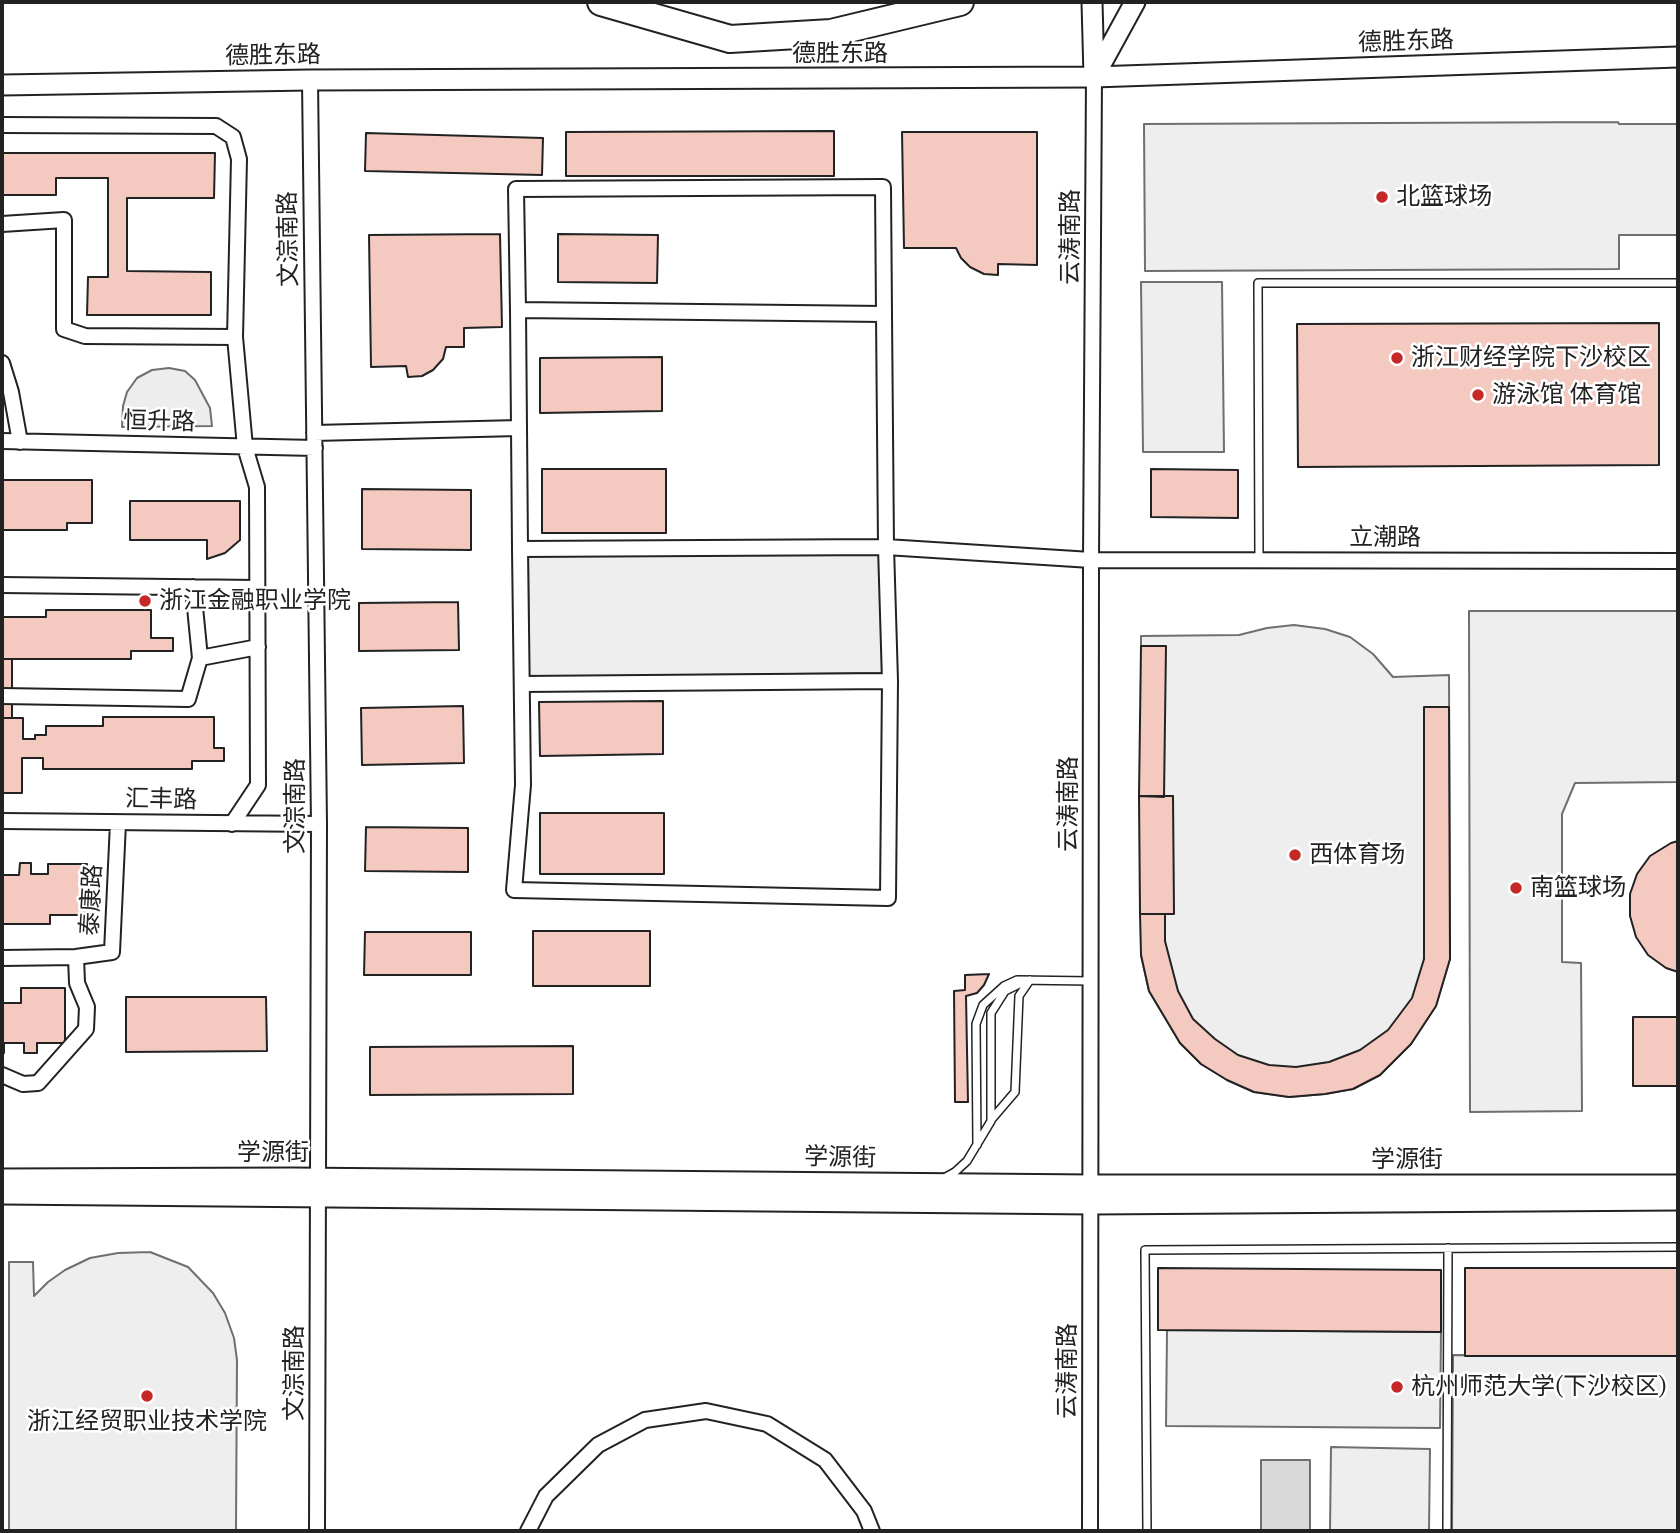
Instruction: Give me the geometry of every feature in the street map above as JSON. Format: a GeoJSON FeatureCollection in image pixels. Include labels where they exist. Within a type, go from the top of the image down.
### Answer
{"type":"FeatureCollection","features":[{"type":"Feature","properties":{"kind":"highway"},"geometry":{"type":"LineString","coordinates":[[601,2],[730,39],[831,33],[960,2]]}},
{"type":"Feature","properties":{"kind":"main road"},"geometry":{"type":"LineString","coordinates":[[1092,2],[1094,77]]}},
{"type":"Feature","properties":{"kind":"main road"},"geometry":{"type":"LineString","coordinates":[[1094,77],[1135,2]]}},
{"type":"Feature","properties":{"kind":"main road","name":"德胜东路"},"geometry":{"type":"LineString","coordinates":[[2,85],[310,80],[1094,77],[1678,57]]}},
{"type":"Feature","properties":{"kind":"main road","name":"学源街"},"geometry":{"type":"LineString","coordinates":[[2,1179],[318,1178],[933,1183],[1092,1194],[1678,1185]]}},
{"type":"Feature","properties":{"kind":"main road"},"geometry":{"type":"LineString","coordinates":[[2,1194],[318,1198],[1092,1194],[1678,1200]]}},
{"type":"Feature","properties":{"kind":"street","name":"云涛南路"},"geometry":{"type":"LineString","coordinates":[[1090,1531],[1094,77]]}},
{"type":"Feature","properties":{"kind":"street","name":"文淙南路"},"geometry":{"type":"LineString","coordinates":[[310,80],[319,824],[317,1531]]}},
{"type":"Feature","properties":{"kind":"street"},"geometry":{"type":"LineString","coordinates":[[2,125],[216,126],[233,136],[239,159],[234,337],[245,447],[257,487],[258,785],[232,824]]}},
{"type":"Feature","properties":{"kind":"street"},"geometry":{"type":"LineString","coordinates":[[883,187],[886,547],[890,681],[888,898],[514,890],[523,785],[518,310],[516,189],[883,187]]}},
{"type":"Feature","properties":{"kind":"street"},"geometry":{"type":"LineString","coordinates":[[2,223],[64,220],[64,329],[85,337],[234,337]]}},
{"type":"Feature","properties":{"kind":"street"},"geometry":{"type":"LineString","coordinates":[[518,310],[884,314]]}},
{"type":"Feature","properties":{"kind":"street"},"geometry":{"type":"LineString","coordinates":[[2,363],[11,392],[20,442]]}},
{"type":"Feature","properties":{"kind":"street","name":"恒升路"},"geometry":{"type":"LineString","coordinates":[[2,441],[245,447],[519,428]]}},
{"type":"Feature","properties":{"kind":"street","name":"立潮路"},"geometry":{"type":"LineString","coordinates":[[520,549],[886,547],[1091,560],[1678,561]]}},
{"type":"Feature","properties":{"kind":"street"},"geometry":{"type":"LineString","coordinates":[[2,585],[257,588]]}},
{"type":"Feature","properties":{"kind":"street"},"geometry":{"type":"LineString","coordinates":[[2,696],[188,699],[200,658],[193,587]]}},
{"type":"Feature","properties":{"kind":"street"},"geometry":{"type":"LineString","coordinates":[[200,658],[258,647]]}},
{"type":"Feature","properties":{"kind":"street"},"geometry":{"type":"LineString","coordinates":[[522,684],[890,681]]}},
{"type":"Feature","properties":{"kind":"street","name":"汇丰路"},"geometry":{"type":"LineString","coordinates":[[2,821],[319,824]]}},
{"type":"Feature","properties":{"kind":"street","name":"泰康路"},"geometry":{"type":"LineString","coordinates":[[2,958],[76,957],[113,952],[118,823]]}},
{"type":"Feature","properties":{"kind":"street"},"geometry":{"type":"LineString","coordinates":[[2,1075],[23,1084],[38,1083],[86,1029],[87,1007],[77,983],[76,957]]}},
{"type":"Feature","properties":{"kind":"street"},"geometry":{"type":"LineString","coordinates":[[528,1531],[546,1496],[597,1445],[645,1420],[706,1411],[767,1424],[825,1460],[864,1511],[872,1531]]}},
{"type":"Feature","properties":{"kind":"lane"},"geometry":{"type":"LineString","coordinates":[[1259,560],[1258,283],[1678,283]]}},
{"type":"Feature","properties":{"kind":"lane"},"geometry":{"type":"LineString","coordinates":[[991,1121],[991,1013],[1005,991],[1030,979]]}},
{"type":"Feature","properties":{"kind":"lane"},"geometry":{"type":"LineString","coordinates":[[933,1183],[955,1172],[967,1161],[991,1121],[1015,1092],[1019,996],[1030,979]]}},
{"type":"Feature","properties":{"kind":"lane"},"geometry":{"type":"LineString","coordinates":[[977,1145],[976,1024],[982,1005],[1004,986],[1017,980],[1091,981]]}},
{"type":"Feature","properties":{"kind":"lane"},"geometry":{"type":"LineString","coordinates":[[1147,1531],[1145,1250],[1678,1247]]}},
{"type":"Feature","properties":{"kind":"lane"},"geometry":{"type":"LineString","coordinates":[[1447,1531],[1448,1248]]}},
{"type":"Feature","properties":{"kind":"shaded area","name":"北篮球场"},"geometry":{"type":"Polygon","coordinates":[[[1144,124],[1678,124],[1678,235],[1619,235],[1619,269],[1145,271],[1144,124]]]}},
{"type":"Feature","properties":{"kind":"shaded area"},"geometry":{"type":"Polygon","coordinates":[[[1141,282],[1222,282],[1224,452],[1143,452],[1141,282]]]}},
{"type":"Feature","properties":{"kind":"shaded area"},"geometry":{"type":"Polygon","coordinates":[[[169,368],[185,371],[195,380],[210,408],[212,426],[122,427],[127,392],[137,378],[152,370],[169,368]]]}},
{"type":"Feature","properties":{"kind":"shaded area"},"geometry":{"type":"Polygon","coordinates":[[[881,551],[882,673],[529,677],[528,555],[881,551]]]}},
{"type":"Feature","properties":{"kind":"shaded area","name":"南篮球场"},"geometry":{"type":"Polygon","coordinates":[[[1469,611],[1678,611],[1678,782],[1575,783],[1562,814],[1562,962],[1581,963],[1582,1111],[1470,1112],[1469,611]]]}},
{"type":"Feature","properties":{"kind":"shaded area","name":"西体育场"},"geometry":{"type":"Polygon","coordinates":[[[1294,625],[1325,629],[1350,637],[1373,654],[1393,677],[1449,675],[1450,959],[1436,1006],[1411,1044],[1380,1075],[1353,1089],[1289,1097],[1254,1092],[1201,1064],[1180,1043],[1149,991],[1141,955],[1141,636],[1239,635],[1294,625]]]}},
{"type":"Feature","properties":{"kind":"shaded area","name":"浙江经贸职业技术学院"},"geometry":{"type":"Polygon","coordinates":[[[150,1252],[188,1267],[213,1293],[225,1313],[234,1338],[237,1360],[236,1531],[9,1531],[9,1262],[33,1262],[34,1296],[65,1270],[90,1258],[118,1253],[150,1252]]]}},
{"type":"Feature","properties":{"kind":"shaded area"},"geometry":{"type":"Polygon","coordinates":[[[1167,1330],[1441,1332],[1440,1428],[1166,1426],[1167,1330]]]}},
{"type":"Feature","properties":{"kind":"shaded area"},"geometry":{"type":"Polygon","coordinates":[[[1453,1355],[1678,1356],[1678,1531],[1452,1531],[1453,1355]]]}},
{"type":"Feature","properties":{"kind":"shaded area"},"geometry":{"type":"Polygon","coordinates":[[[1331,1447],[1430,1449],[1429,1531],[1330,1531],[1331,1447]]]}},
{"type":"Feature","properties":{"kind":"shaded area"},"geometry":{"type":"Polygon","coordinates":[[[1261,1460],[1310,1460],[1310,1531],[1261,1531],[1261,1460]]]}},
{"type":"Feature","properties":{"kind":"building"},"geometry":{"type":"Polygon","coordinates":[[[834,131],[834,176],[566,176],[566,132],[834,131]]]}},
{"type":"Feature","properties":{"kind":"building"},"geometry":{"type":"Polygon","coordinates":[[[902,132],[1037,132],[1037,265],[998,264],[998,275],[984,274],[970,267],[956,248],[904,248],[902,132]]]}},
{"type":"Feature","properties":{"kind":"building"},"geometry":{"type":"Polygon","coordinates":[[[366,133],[543,138],[542,175],[365,171],[366,133]]]}},
{"type":"Feature","properties":{"kind":"building"},"geometry":{"type":"Polygon","coordinates":[[[2,153],[215,153],[214,198],[127,198],[127,271],[211,272],[211,315],[87,315],[88,277],[108,277],[108,178],[56,178],[56,195],[2,195],[2,153]]]}},
{"type":"Feature","properties":{"kind":"building"},"geometry":{"type":"Polygon","coordinates":[[[500,234],[502,327],[464,328],[464,347],[446,347],[443,359],[433,370],[422,376],[408,377],[406,366],[371,367],[369,235],[500,234]]]}},
{"type":"Feature","properties":{"kind":"building"},"geometry":{"type":"Polygon","coordinates":[[[558,234],[658,235],[657,283],[558,282],[558,234]]]}},
{"type":"Feature","properties":{"kind":"building","name":"游泳馆 体育馆"},"geometry":{"type":"Polygon","coordinates":[[[1659,323],[1659,465],[1298,467],[1297,324],[1659,323]]]}},
{"type":"Feature","properties":{"kind":"building"},"geometry":{"type":"Polygon","coordinates":[[[662,357],[662,411],[540,413],[540,358],[662,357]]]}},
{"type":"Feature","properties":{"kind":"building"},"geometry":{"type":"Polygon","coordinates":[[[542,469],[666,469],[666,533],[542,533],[542,469]]]}},
{"type":"Feature","properties":{"kind":"building"},"geometry":{"type":"Polygon","coordinates":[[[1151,469],[1238,470],[1238,518],[1151,517],[1151,469]]]}},
{"type":"Feature","properties":{"kind":"building"},"geometry":{"type":"Polygon","coordinates":[[[2,480],[92,480],[92,523],[67,523],[67,530],[2,530],[2,480]]]}},
{"type":"Feature","properties":{"kind":"building"},"geometry":{"type":"Polygon","coordinates":[[[362,489],[471,490],[471,550],[362,549],[362,489]]]}},
{"type":"Feature","properties":{"kind":"building"},"geometry":{"type":"Polygon","coordinates":[[[130,501],[240,501],[240,540],[225,553],[207,559],[207,540],[130,540],[130,501]]]}},
{"type":"Feature","properties":{"kind":"building"},"geometry":{"type":"Polygon","coordinates":[[[458,602],[459,650],[359,651],[359,603],[458,602]]]}},
{"type":"Feature","properties":{"kind":"building"},"geometry":{"type":"Polygon","coordinates":[[[46,610],[151,610],[151,638],[173,638],[173,651],[131,651],[131,659],[2,659],[2,617],[46,617],[46,610]]]}},
{"type":"Feature","properties":{"kind":"building"},"geometry":{"type":"Polygon","coordinates":[[[1141,646],[1166,646],[1164,797],[1139,796],[1141,646]]]}},
{"type":"Feature","properties":{"kind":"building"},"geometry":{"type":"Polygon","coordinates":[[[2,659],[12,659],[12,718],[2,718],[2,659]]]}},
{"type":"Feature","properties":{"kind":"building"},"geometry":{"type":"Polygon","coordinates":[[[663,701],[663,754],[540,756],[539,702],[663,701]]]}},
{"type":"Feature","properties":{"kind":"building"},"geometry":{"type":"Polygon","coordinates":[[[463,706],[464,763],[362,765],[361,708],[463,706]]]}},
{"type":"Feature","properties":{"kind":"building"},"geometry":{"type":"Polygon","coordinates":[[[1424,707],[1449,707],[1450,959],[1436,1006],[1411,1044],[1380,1075],[1353,1089],[1289,1097],[1254,1092],[1227,1080],[1201,1064],[1180,1043],[1149,991],[1141,955],[1140,914],[1165,914],[1165,941],[1178,991],[1193,1019],[1238,1055],[1269,1065],[1296,1067],[1329,1062],[1360,1050],[1388,1030],[1412,998],[1424,959],[1424,707]]]}},
{"type":"Feature","properties":{"kind":"building"},"geometry":{"type":"Polygon","coordinates":[[[103,717],[214,717],[214,748],[224,748],[224,761],[192,761],[192,769],[43,769],[43,758],[22,758],[22,793],[2,793],[2,718],[23,718],[23,739],[35,739],[35,735],[46,735],[46,726],[103,726],[103,717]]]}},
{"type":"Feature","properties":{"kind":"building"},"geometry":{"type":"Polygon","coordinates":[[[1139,796],[1173,796],[1174,914],[1140,914],[1139,796]]]}},
{"type":"Feature","properties":{"kind":"building"},"geometry":{"type":"Polygon","coordinates":[[[540,813],[664,813],[664,874],[540,874],[540,813]]]}},
{"type":"Feature","properties":{"kind":"building"},"geometry":{"type":"Polygon","coordinates":[[[366,827],[468,828],[468,872],[365,871],[366,827]]]}},
{"type":"Feature","properties":{"kind":"building"},"geometry":{"type":"Polygon","coordinates":[[[1678,841],[1678,972],[1666,968],[1648,955],[1636,937],[1630,916],[1630,894],[1637,874],[1650,856],[1678,841]]]}},
{"type":"Feature","properties":{"kind":"building"},"geometry":{"type":"Polygon","coordinates":[[[20,863],[31,863],[31,874],[48,874],[48,864],[87,864],[87,915],[50,915],[50,924],[3,924],[2,875],[19,875],[20,863]]]}},
{"type":"Feature","properties":{"kind":"building"},"geometry":{"type":"Polygon","coordinates":[[[533,931],[650,931],[650,986],[533,986],[533,931]]]}},
{"type":"Feature","properties":{"kind":"building"},"geometry":{"type":"Polygon","coordinates":[[[365,932],[471,932],[471,975],[364,975],[365,932]]]}},
{"type":"Feature","properties":{"kind":"building"},"geometry":{"type":"Polygon","coordinates":[[[989,974],[977,993],[966,996],[968,1102],[955,1102],[954,991],[965,990],[965,975],[989,974]]]}},
{"type":"Feature","properties":{"kind":"building"},"geometry":{"type":"Polygon","coordinates":[[[21,988],[65,988],[65,1043],[37,1043],[37,1053],[24,1053],[24,1043],[4,1043],[2,1053],[2,1003],[21,1003],[21,988]]]}},
{"type":"Feature","properties":{"kind":"building"},"geometry":{"type":"Polygon","coordinates":[[[126,997],[266,997],[267,1051],[126,1052],[126,997]]]}},
{"type":"Feature","properties":{"kind":"building"},"geometry":{"type":"Polygon","coordinates":[[[1633,1017],[1678,1017],[1678,1086],[1633,1086],[1633,1017]]]}},
{"type":"Feature","properties":{"kind":"building"},"geometry":{"type":"Polygon","coordinates":[[[573,1046],[573,1094],[370,1095],[370,1047],[573,1046]]]}},
{"type":"Feature","properties":{"kind":"building"},"geometry":{"type":"Polygon","coordinates":[[[1158,1268],[1441,1270],[1441,1332],[1158,1330],[1158,1268]]]}},
{"type":"Feature","properties":{"kind":"building"},"geometry":{"type":"Polygon","coordinates":[[[1465,1268],[1678,1268],[1678,1356],[1465,1356],[1465,1268]]]}},
{"type":"Feature","properties":{"kind":"place","name":"北篮球场"},"geometry":{"type":"Point","coordinates":[1382,197]}},
{"type":"Feature","properties":{"kind":"place","name":"浙江财经学院下沙校区"},"geometry":{"type":"Point","coordinates":[1397,358]}},
{"type":"Feature","properties":{"kind":"place","name":"游泳馆 体育馆"},"geometry":{"type":"Point","coordinates":[1478,395]}},
{"type":"Feature","properties":{"kind":"place","name":"浙江金融职业学院"},"geometry":{"type":"Point","coordinates":[145,601]}},
{"type":"Feature","properties":{"kind":"place","name":"西体育场"},"geometry":{"type":"Point","coordinates":[1295,855]}},
{"type":"Feature","properties":{"kind":"place","name":"南篮球场"},"geometry":{"type":"Point","coordinates":[1516,888]}},
{"type":"Feature","properties":{"kind":"place","name":"杭州师范大学(下沙校区)"},"geometry":{"type":"Point","coordinates":[1397,1387]}},
{"type":"Feature","properties":{"kind":"place","name":"浙江经贸职业技术学院"},"geometry":{"type":"Point","coordinates":[147,1396]}}]}
